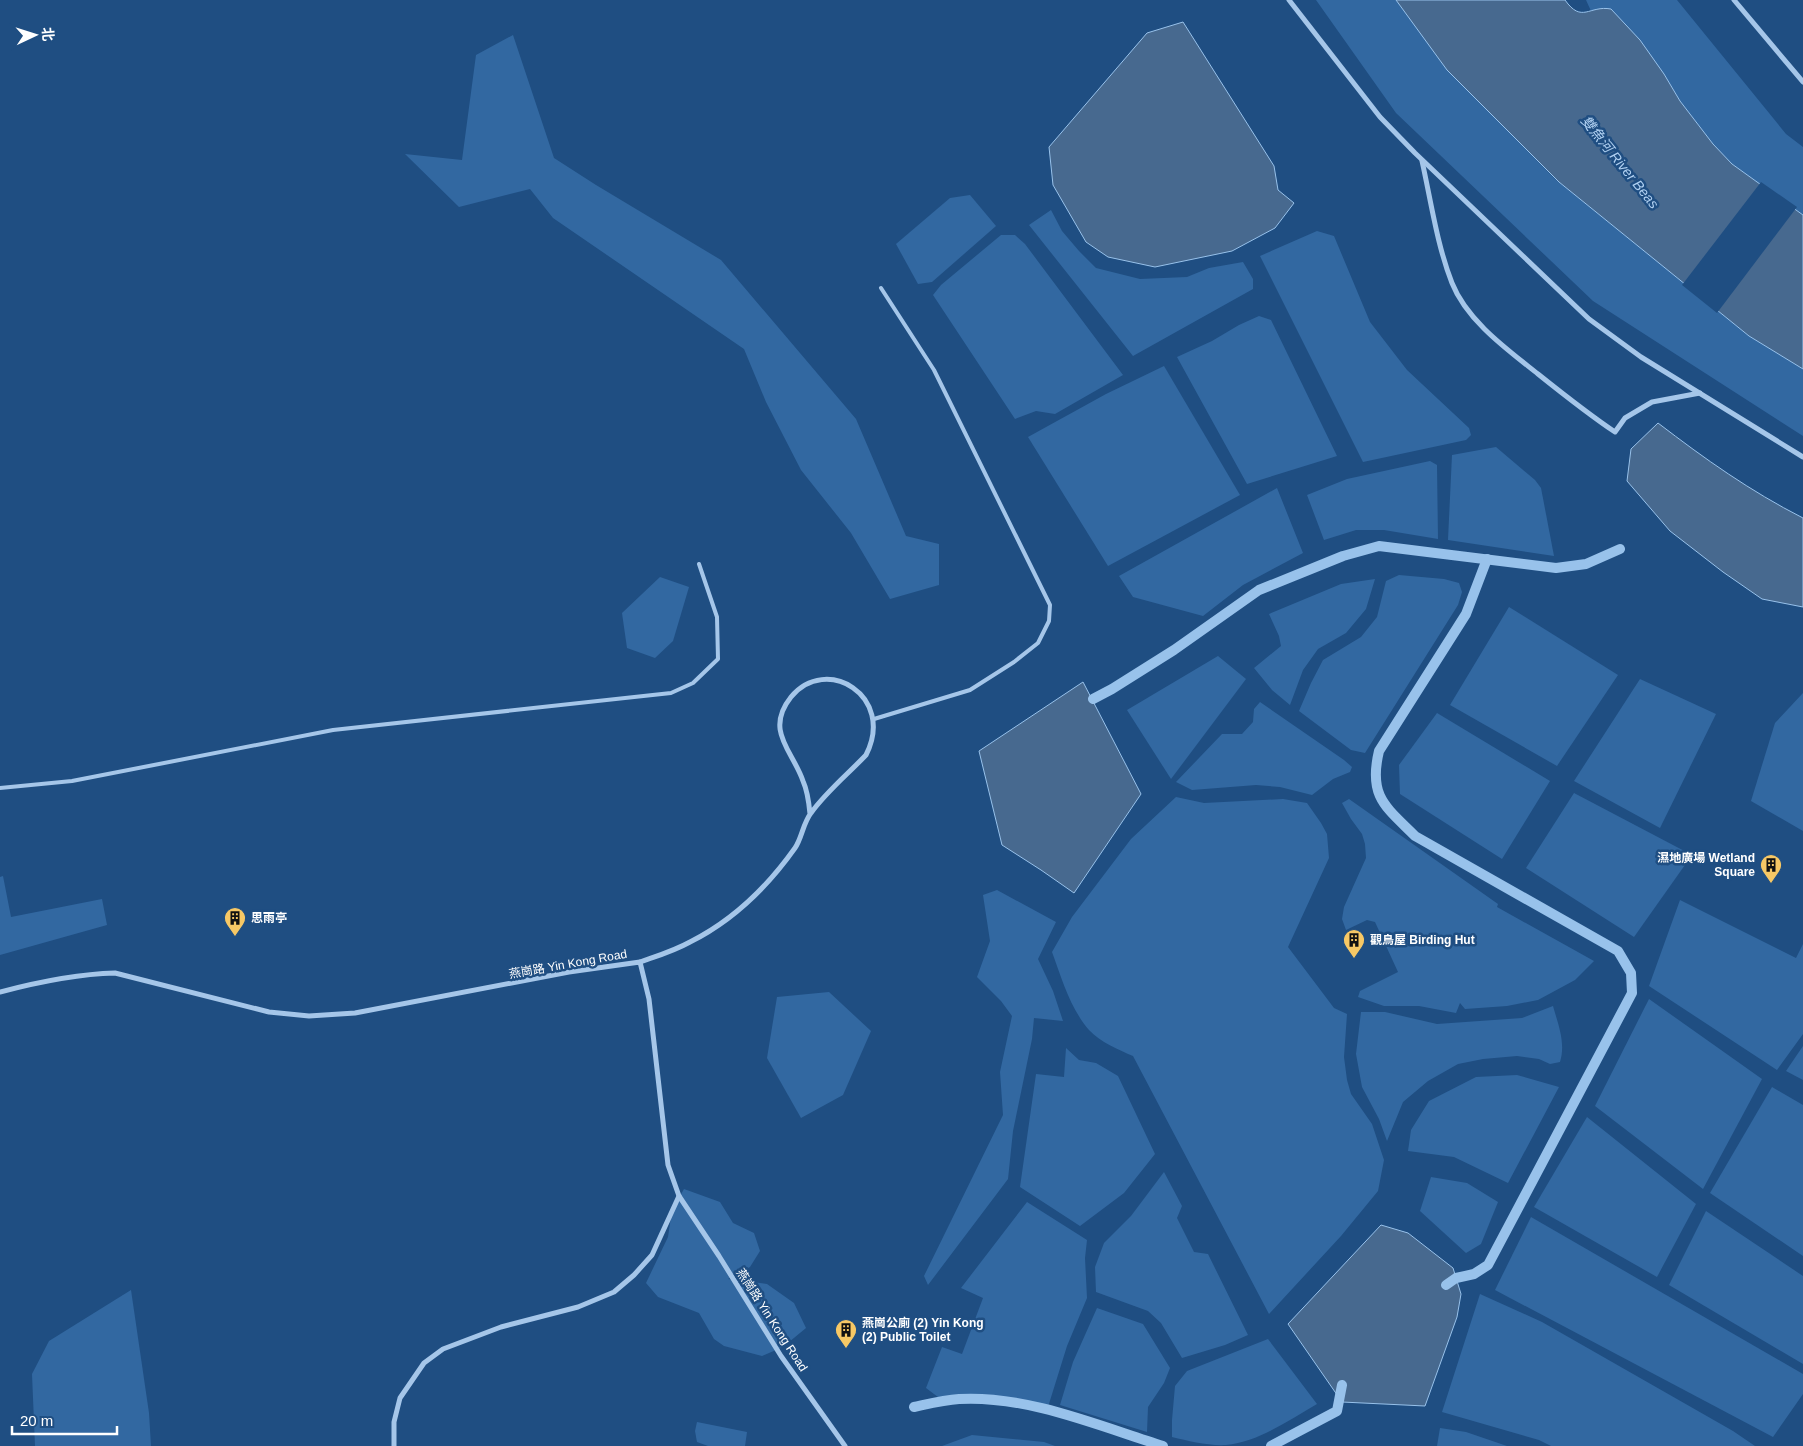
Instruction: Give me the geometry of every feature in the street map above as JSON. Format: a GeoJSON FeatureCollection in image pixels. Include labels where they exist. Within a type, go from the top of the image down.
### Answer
{"type":"FeatureCollection","features":[{"type":"Feature","properties":{"kind":"street"},"geometry":{"type":"LineString","coordinates":[[1289,0],[1380,117],[1422,160],[1588,319],[1641,357],[1803,457]]}},
{"type":"Feature","properties":{"kind":"street"},"geometry":{"type":"LineString","coordinates":[[1734,0],[1803,82]]}},
{"type":"Feature","properties":{"kind":"street"},"geometry":{"type":"LineString","coordinates":[[1422,160],[1440,240],[1453,284],[1468,310],[1502,346],[1581,409],[1614,432],[1625,418],[1652,402],[1700,393]]}},
{"type":"Feature","properties":{"kind":"street"},"geometry":{"type":"LineString","coordinates":[[640,962],[692,942],[725,920],[757,893],[797,846],[810,814],[866,755],[874,732],[874,719],[870,706],[861,694],[851,686],[838,681],[824,680],[809,683],[799,689],[790,698],[780,724],[781,737],[786,750],[794,761],[803,780],[810,814]]}},
{"type":"Feature","properties":{"kind":"street","name":"燕崗路 Yin Kong Road"},"geometry":{"type":"LineString","coordinates":[[0,992],[41,981],[91,974],[115,974],[269,1012],[309,1016],[355,1013],[569,972],[640,962],[649,999],[668,1165],[679,1196],[781,1356],[845,1446]]}},
{"type":"Feature","properties":{"kind":"street"},"geometry":{"type":"LineString","coordinates":[[394,1446],[394,1422],[400,1398],[424,1363],[443,1349],[501,1327],[578,1307],[614,1292],[634,1275],[652,1255],[679,1196]]}},
{"type":"Feature","properties":{"kind":"lane"},"geometry":{"type":"LineString","coordinates":[[874,719],[900,713],[970,690],[1014,662],[1038,643],[1049,621],[1050,605],[934,370],[881,288]]}},
{"type":"Feature","properties":{"kind":"lane"},"geometry":{"type":"LineString","coordinates":[[0,788],[72,781],[333,730],[670,693],[693,683],[718,659],[717,617],[699,564]]}},
{"type":"Feature","properties":{"kind":"shaded area"},"geometry":{"type":"Polygon","coordinates":[[[1316,0],[1396,0],[1448,70],[1555,179],[1749,336],[1803,369],[1803,436],[1593,301],[1396,113],[1316,0]]]}},
{"type":"Feature","properties":{"kind":"shaded area"},"geometry":{"type":"Polygon","coordinates":[[[1586,0],[1677,0],[1786,134],[1803,147],[1803,215],[1732,164],[1713,144],[1680,101],[1664,74],[1601,9],[1591,11],[1586,0]]]}},
{"type":"Feature","properties":{"kind":"shaded area"},"geometry":{"type":"Polygon","coordinates":[[[513,35],[554,158],[721,260],[856,419],[906,536],[939,544],[939,585],[890,599],[851,533],[801,470],[766,402],[744,349],[553,218],[530,189],[459,207],[405,154],[462,160],[476,55],[513,35]]]}},
{"type":"Feature","properties":{"kind":"shaded area"},"geometry":{"type":"Polygon","coordinates":[[[970,195],[996,226],[932,282],[918,284],[896,244],[950,198],[970,195]]]}},
{"type":"Feature","properties":{"kind":"shaded area"},"geometry":{"type":"Polygon","coordinates":[[[1051,210],[1062,231],[1096,268],[1140,279],[1187,277],[1209,268],[1243,262],[1253,279],[1253,289],[1133,356],[1029,225],[1051,210]]]}},
{"type":"Feature","properties":{"kind":"shaded area"},"geometry":{"type":"Polygon","coordinates":[[[1317,231],[1334,236],[1370,322],[1407,370],[1469,428],[1471,435],[1466,440],[1363,462],[1260,256],[1317,231]]]}},
{"type":"Feature","properties":{"kind":"shaded area"},"geometry":{"type":"Polygon","coordinates":[[[1001,235],[1015,235],[1025,244],[1123,375],[1055,414],[1036,411],[1015,419],[933,295],[941,285],[1001,235]]]}},
{"type":"Feature","properties":{"kind":"shaded area"},"geometry":{"type":"Polygon","coordinates":[[[1259,316],[1271,320],[1337,456],[1247,484],[1177,357],[1259,316]]]}},
{"type":"Feature","properties":{"kind":"shaded area"},"geometry":{"type":"Polygon","coordinates":[[[1164,366],[1240,495],[1108,566],[1028,437],[1106,394],[1164,366]]]}},
{"type":"Feature","properties":{"kind":"shaded area"},"geometry":{"type":"Polygon","coordinates":[[[1496,447],[1535,480],[1541,488],[1554,556],[1448,540],[1452,455],[1496,447]]]}},
{"type":"Feature","properties":{"kind":"shaded area"},"geometry":{"type":"Polygon","coordinates":[[[1430,461],[1437,465],[1438,539],[1384,530],[1356,530],[1324,540],[1307,495],[1347,479],[1430,461]]]}},
{"type":"Feature","properties":{"kind":"shaded area"},"geometry":{"type":"Polygon","coordinates":[[[1277,488],[1303,553],[1243,585],[1203,616],[1133,597],[1119,576],[1277,488]]]}},
{"type":"Feature","properties":{"kind":"shaded area"},"geometry":{"type":"Polygon","coordinates":[[[1399,575],[1444,579],[1459,583],[1462,592],[1458,605],[1365,753],[1351,750],[1299,711],[1323,660],[1361,637],[1377,617],[1386,581],[1399,575]]]}},
{"type":"Feature","properties":{"kind":"shaded area"},"geometry":{"type":"Polygon","coordinates":[[[660,577],[689,587],[673,641],[655,658],[627,648],[622,613],[660,577]]]}},
{"type":"Feature","properties":{"kind":"shaded area"},"geometry":{"type":"Polygon","coordinates":[[[1375,579],[1366,609],[1346,633],[1318,649],[1303,670],[1290,705],[1272,690],[1254,668],[1281,646],[1279,636],[1269,614],[1341,584],[1375,579]]]}},
{"type":"Feature","properties":{"kind":"shaded area"},"geometry":{"type":"Polygon","coordinates":[[[1509,607],[1618,675],[1557,766],[1450,705],[1509,607]]]}},
{"type":"Feature","properties":{"kind":"shaded area"},"geometry":{"type":"Polygon","coordinates":[[[1218,656],[1246,679],[1171,779],[1127,710],[1218,656]]]}},
{"type":"Feature","properties":{"kind":"shaded area"},"geometry":{"type":"Polygon","coordinates":[[[1640,679],[1716,714],[1660,828],[1574,781],[1640,679]]]}},
{"type":"Feature","properties":{"kind":"shaded area"},"geometry":{"type":"Polygon","coordinates":[[[1803,693],[1803,831],[1751,801],[1775,723],[1803,693]]]}},
{"type":"Feature","properties":{"kind":"shaded area"},"geometry":{"type":"Polygon","coordinates":[[[1260,702],[1344,760],[1352,767],[1350,772],[1333,779],[1312,795],[1280,787],[1256,785],[1192,790],[1176,782],[1222,734],[1242,734],[1253,722],[1254,709],[1260,702]]]}},
{"type":"Feature","properties":{"kind":"shaded area"},"geometry":{"type":"Polygon","coordinates":[[[1437,713],[1550,781],[1502,859],[1400,794],[1399,765],[1437,713]]]}},
{"type":"Feature","properties":{"kind":"shaded area"},"geometry":{"type":"Polygon","coordinates":[[[1574,793],[1692,855],[1634,937],[1526,868],[1574,793]]]}},
{"type":"Feature","properties":{"kind":"shaded area"},"geometry":{"type":"Polygon","coordinates":[[[1176,797],[1204,803],[1283,799],[1307,803],[1327,834],[1329,858],[1288,947],[1334,1008],[1347,1014],[1344,1057],[1347,1080],[1351,1094],[1372,1124],[1384,1160],[1378,1191],[1341,1236],[1269,1314],[1133,1056],[1104,1042],[1089,1030],[1072,1003],[1052,952],[1072,917],[1131,839],[1176,797]]]}},
{"type":"Feature","properties":{"kind":"shaded area"},"geometry":{"type":"Polygon","coordinates":[[[1349,799],[1498,904],[1497,907],[1594,961],[1575,980],[1538,1000],[1507,1006],[1465,1009],[1460,1003],[1456,1013],[1419,1006],[1384,1006],[1358,997],[1360,991],[1398,972],[1375,922],[1367,920],[1346,930],[1342,919],[1344,907],[1366,858],[1362,834],[1342,803],[1349,799]]]}},
{"type":"Feature","properties":{"kind":"shaded area"},"geometry":{"type":"Polygon","coordinates":[[[3,876],[11,917],[102,899],[107,925],[0,955],[0,877],[3,876]]]}},
{"type":"Feature","properties":{"kind":"shaded area"},"geometry":{"type":"Polygon","coordinates":[[[997,890],[1056,922],[1038,959],[1053,991],[1063,1021],[1034,1018],[1032,1039],[1013,1131],[1008,1179],[928,1285],[924,1276],[1003,1115],[1000,1072],[1012,1016],[1001,1001],[977,977],[990,941],[983,895],[997,890]]]}},
{"type":"Feature","properties":{"kind":"shaded area"},"geometry":{"type":"Polygon","coordinates":[[[1680,900],[1796,958],[1803,944],[1803,1034],[1777,1070],[1649,986],[1680,900]]]}},
{"type":"Feature","properties":{"kind":"shaded area"},"geometry":{"type":"Polygon","coordinates":[[[829,992],[871,1031],[843,1095],[801,1118],[767,1058],[777,997],[829,992]]]}},
{"type":"Feature","properties":{"kind":"shaded area"},"geometry":{"type":"Polygon","coordinates":[[[1649,999],[1762,1079],[1703,1189],[1595,1106],[1649,999]]]}},
{"type":"Feature","properties":{"kind":"shaded area"},"geometry":{"type":"Polygon","coordinates":[[[1553,1006],[1562,1041],[1560,1062],[1550,1064],[1539,1059],[1517,1056],[1483,1059],[1458,1064],[1428,1081],[1403,1102],[1387,1141],[1379,1119],[1362,1087],[1356,1054],[1361,1012],[1385,1012],[1437,1024],[1522,1018],[1553,1006]]]}},
{"type":"Feature","properties":{"kind":"shaded area"},"geometry":{"type":"Polygon","coordinates":[[[1803,1046],[1803,1080],[1786,1071],[1803,1046]]]}},
{"type":"Feature","properties":{"kind":"shaded area"},"geometry":{"type":"Polygon","coordinates":[[[1066,1048],[1079,1060],[1096,1063],[1118,1076],[1155,1154],[1124,1193],[1080,1226],[1020,1187],[1036,1074],[1064,1077],[1066,1048]]]}},
{"type":"Feature","properties":{"kind":"shaded area"},"geometry":{"type":"Polygon","coordinates":[[[1517,1075],[1559,1087],[1508,1183],[1454,1157],[1408,1151],[1411,1130],[1429,1101],[1476,1077],[1517,1075]]]}},
{"type":"Feature","properties":{"kind":"shaded area"},"geometry":{"type":"Polygon","coordinates":[[[1772,1087],[1803,1105],[1803,1256],[1710,1193],[1772,1087]]]}},
{"type":"Feature","properties":{"kind":"shaded area"},"geometry":{"type":"Polygon","coordinates":[[[1587,1117],[1696,1204],[1657,1277],[1534,1207],[1587,1117]]]}},
{"type":"Feature","properties":{"kind":"shaded area"},"geometry":{"type":"Polygon","coordinates":[[[1164,1172],[1182,1206],[1177,1218],[1194,1252],[1208,1254],[1248,1335],[1225,1345],[1182,1358],[1161,1323],[1148,1311],[1096,1292],[1095,1267],[1104,1243],[1131,1216],[1164,1172]]]}},
{"type":"Feature","properties":{"kind":"shaded area"},"geometry":{"type":"Polygon","coordinates":[[[1431,1177],[1467,1183],[1498,1202],[1481,1244],[1466,1253],[1420,1211],[1431,1177]]]}},
{"type":"Feature","properties":{"kind":"shaded area"},"geometry":{"type":"Polygon","coordinates":[[[684,1189],[720,1202],[733,1223],[754,1233],[760,1251],[750,1267],[728,1279],[767,1284],[794,1303],[806,1328],[783,1347],[762,1356],[724,1346],[714,1339],[699,1313],[658,1297],[646,1283],[668,1237],[672,1210],[684,1189]]]}},
{"type":"Feature","properties":{"kind":"shaded area"},"geometry":{"type":"Polygon","coordinates":[[[1027,1202],[1087,1240],[1085,1258],[1087,1298],[1067,1346],[1048,1407],[1008,1398],[943,1404],[938,1397],[926,1388],[942,1347],[962,1354],[983,1298],[961,1288],[1027,1202]]]}},
{"type":"Feature","properties":{"kind":"shaded area"},"geometry":{"type":"Polygon","coordinates":[[[1706,1211],[1803,1276],[1803,1364],[1669,1285],[1706,1211]]]}},
{"type":"Feature","properties":{"kind":"shaded area"},"geometry":{"type":"Polygon","coordinates":[[[1531,1217],[1803,1374],[1803,1394],[1773,1437],[1495,1290],[1531,1217]]]}},
{"type":"Feature","properties":{"kind":"shaded area"},"geometry":{"type":"Polygon","coordinates":[[[131,1290],[149,1413],[151,1446],[35,1446],[32,1374],[49,1341],[131,1290]]]}},
{"type":"Feature","properties":{"kind":"shaded area"},"geometry":{"type":"Polygon","coordinates":[[[1480,1294],[1542,1322],[1733,1431],[1755,1446],[1551,1446],[1539,1440],[1442,1412],[1480,1294]]]}},
{"type":"Feature","properties":{"kind":"shaded area"},"geometry":{"type":"Polygon","coordinates":[[[1097,1308],[1143,1324],[1170,1368],[1164,1383],[1148,1407],[1147,1432],[1060,1405],[1073,1362],[1097,1308]]]}},
{"type":"Feature","properties":{"kind":"shaded area"},"geometry":{"type":"Polygon","coordinates":[[[1268,1339],[1317,1404],[1262,1435],[1238,1443],[1212,1445],[1172,1437],[1175,1386],[1187,1371],[1268,1339]]]}},
{"type":"Feature","properties":{"kind":"shaded area"},"geometry":{"type":"Polygon","coordinates":[[[697,1422],[747,1432],[745,1446],[708,1446],[697,1442],[695,1431],[697,1422]]]}},
{"type":"Feature","properties":{"kind":"shaded area"},"geometry":{"type":"Polygon","coordinates":[[[1440,1428],[1466,1432],[1507,1446],[1437,1446],[1440,1428]]]}},
{"type":"Feature","properties":{"kind":"shaded area"},"geometry":{"type":"Polygon","coordinates":[[[972,1435],[1044,1442],[1055,1446],[942,1446],[972,1435]]]}},
{"type":"Feature","properties":{"kind":"water","name":"雙魚河 River Beas"},"geometry":{"type":"Polygon","coordinates":[[[1396,0],[1565,0],[1576,11],[1581,12],[1603,8],[1611,9],[1640,40],[1680,101],[1713,144],[1732,164],[1803,215],[1803,369],[1749,336],[1559,182],[1447,70],[1396,0]]]}},
{"type":"Feature","properties":{"kind":"water"},"geometry":{"type":"Polygon","coordinates":[[[1183,22],[1274,166],[1278,190],[1294,203],[1275,228],[1232,251],[1155,267],[1108,257],[1086,242],[1053,185],[1049,147],[1147,33],[1183,22]]]}},
{"type":"Feature","properties":{"kind":"water"},"geometry":{"type":"Polygon","coordinates":[[[1658,423],[1728,474],[1803,518],[1803,607],[1762,599],[1723,572],[1670,531],[1627,481],[1631,449],[1658,423]]]}},
{"type":"Feature","properties":{"kind":"water"},"geometry":{"type":"Polygon","coordinates":[[[1083,682],[1141,794],[1074,893],[1002,845],[979,751],[1083,682]]]}},
{"type":"Feature","properties":{"kind":"water"},"geometry":{"type":"Polygon","coordinates":[[[1381,1225],[1408,1233],[1453,1268],[1461,1294],[1457,1317],[1425,1406],[1342,1402],[1288,1324],[1381,1225]]]}},
{"type":"Feature","properties":{"kind":"pier"},"geometry":{"type":"Polygon","coordinates":[[[1761,182],[1797,207],[1717,313],[1682,285],[1761,182]]]}},
{"type":"Feature","properties":{"kind":"waterway"},"geometry":{"type":"LineString","coordinates":[[1093,699],[1174,650],[1259,590],[1343,556],[1379,546],[1556,568],[1586,564],[1620,549]]}},
{"type":"Feature","properties":{"kind":"waterway"},"geometry":{"type":"LineString","coordinates":[[1446,1285],[1456,1278],[1474,1274],[1488,1265],[1632,993],[1631,973],[1618,951],[1415,836],[1388,808],[1378,790],[1376,767],[1379,751],[1466,614],[1487,559]]}},
{"type":"Feature","properties":{"kind":"waterway"},"geometry":{"type":"LineString","coordinates":[[1271,1446],[1337,1411],[1342,1385]]}},
{"type":"Feature","properties":{"kind":"waterway"},"geometry":{"type":"LineString","coordinates":[[914,1407],[959,1399],[1011,1402],[1088,1421],[1163,1446]]}},
{"type":"Feature","properties":{"kind":"place","name":"濕地廣場 Wetland Square"},"geometry":{"type":"Point","coordinates":[1771,884]}},
{"type":"Feature","properties":{"kind":"place","name":"思雨亭"},"geometry":{"type":"Point","coordinates":[235,937]}},
{"type":"Feature","properties":{"kind":"place","name":"觀鳥屋 Birding Hut"},"geometry":{"type":"Point","coordinates":[1354,959]}},
{"type":"Feature","properties":{"kind":"place","name":"燕崗公廁 (2) Yin Kong (2) Public Toilet"},"geometry":{"type":"Point","coordinates":[846,1349]}}]}
